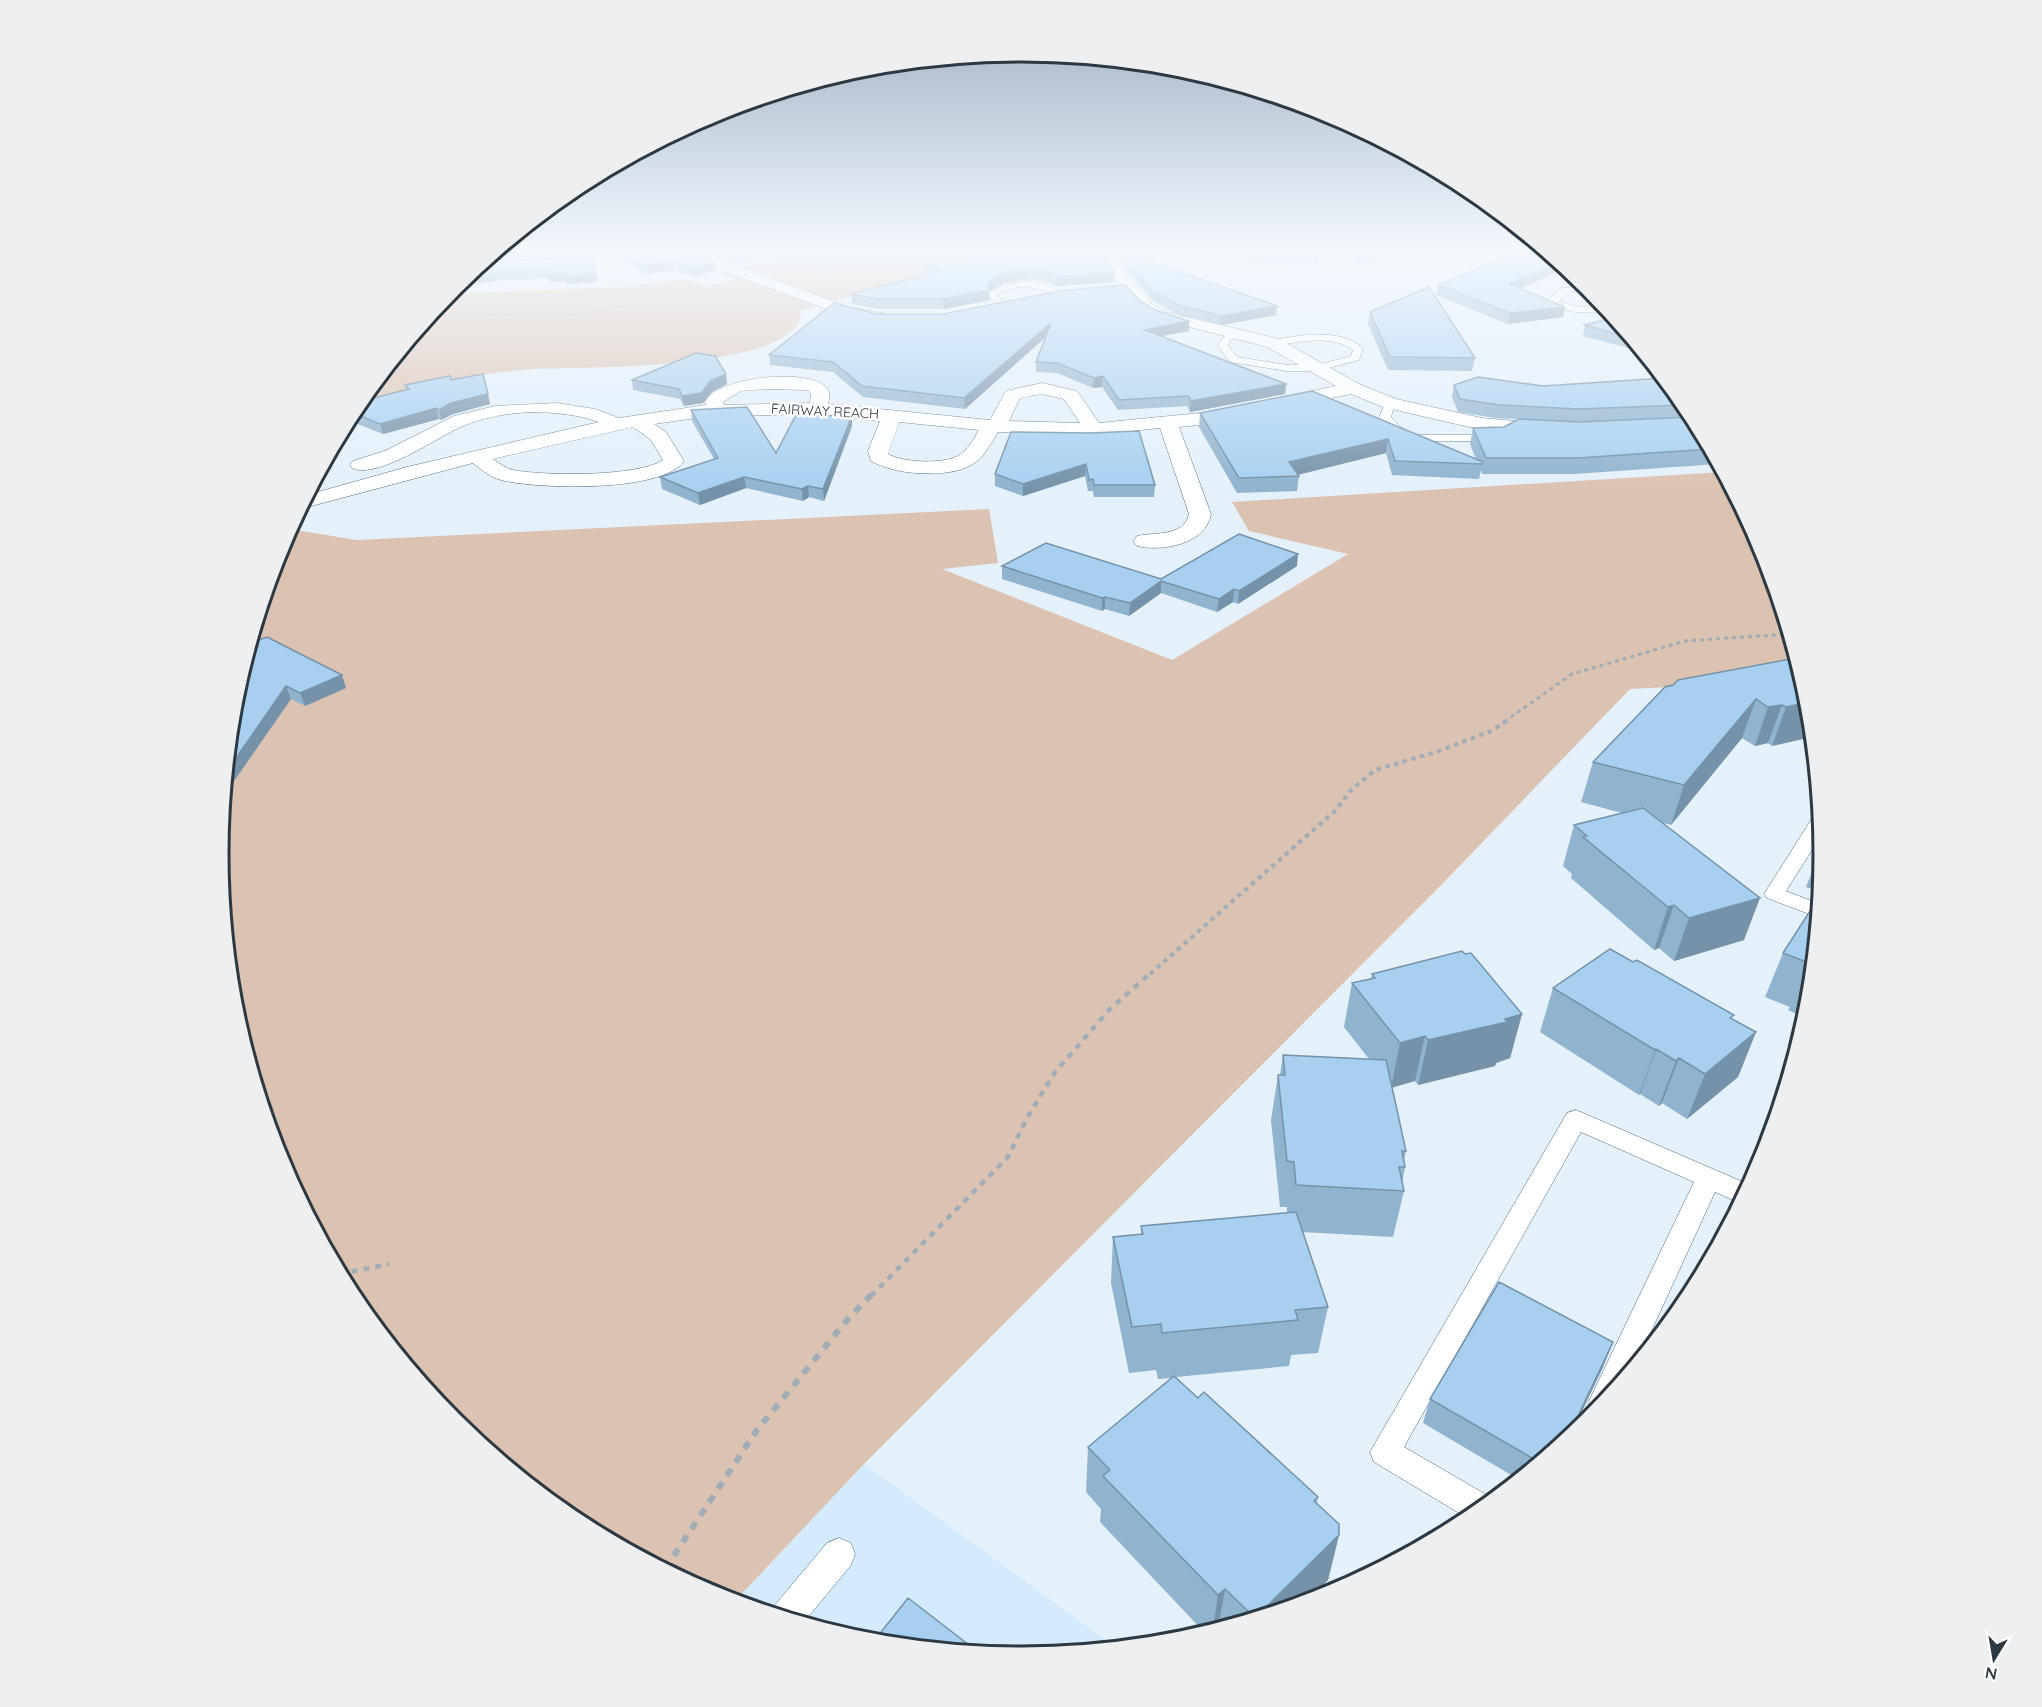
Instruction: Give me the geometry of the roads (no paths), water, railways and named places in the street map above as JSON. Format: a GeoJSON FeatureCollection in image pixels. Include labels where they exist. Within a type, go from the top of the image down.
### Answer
{"type":"FeatureCollection","features":[{"type":"Feature","properties":{"kind":"street"},"geometry":{"type":"LineString","coordinates":[[1225,331],[1273,343],[1353,388],[1390,403],[1447,418],[1519,428],[1572,431]]}},
{"type":"Feature","properties":{"kind":"street"},"geometry":{"type":"LineString","coordinates":[[892,415],[878,451],[878,457],[896,465],[943,465],[966,460],[995,426],[1012,394],[1025,390],[1045,388],[1071,395],[1094,429]]}},
{"type":"Feature","properties":{"kind":"street","name":"FAIRWAY REACH"},"geometry":{"type":"LineString","coordinates":[[312,500],[477,456],[626,422],[718,410],[818,409],[995,426],[1094,429],[1210,418],[1353,388]]}},
{"type":"Feature","properties":{"kind":"street"},"geometry":{"type":"LineString","coordinates":[[337,471],[397,453],[459,420],[502,410],[539,408],[587,413],[626,422],[665,443],[674,461],[670,468],[633,477],[528,479],[501,473],[477,456]]}},
{"type":"Feature","properties":{"kind":"street"},"geometry":{"type":"LineString","coordinates":[[1145,542],[1182,535],[1194,528],[1200,521],[1200,514],[1168,423]]}},
{"type":"Feature","properties":{"kind":"lane"},"geometry":{"type":"LineString","coordinates":[[1234,333],[1224,341],[1223,346],[1234,360],[1287,368],[1317,368],[1355,358],[1358,348],[1352,342],[1332,339],[1308,338],[1273,343]]}},
{"type":"Feature","properties":{"kind":"lane"},"geometry":{"type":"LineString","coordinates":[[1390,403],[1385,418],[1403,435],[1414,439],[1501,438],[1519,428]]}},
{"type":"Feature","properties":{"kind":"lane"},"geometry":{"type":"LineString","coordinates":[[1811,908],[1774,894],[1812,833]]}},
{"type":"Feature","properties":{"kind":"lane"},"geometry":{"type":"LineString","coordinates":[[1472,1504],[1385,1452],[1576,1119],[1737,1191]]}},
{"type":"Feature","properties":{"kind":"lane"},"geometry":{"type":"LineString","coordinates":[[1615,1377],[1709,1178]]}},
{"type":"Feature","properties":{"kind":"lane"},"geometry":{"type":"LineString","coordinates":[[792,1611],[839,1554]]}}]}
